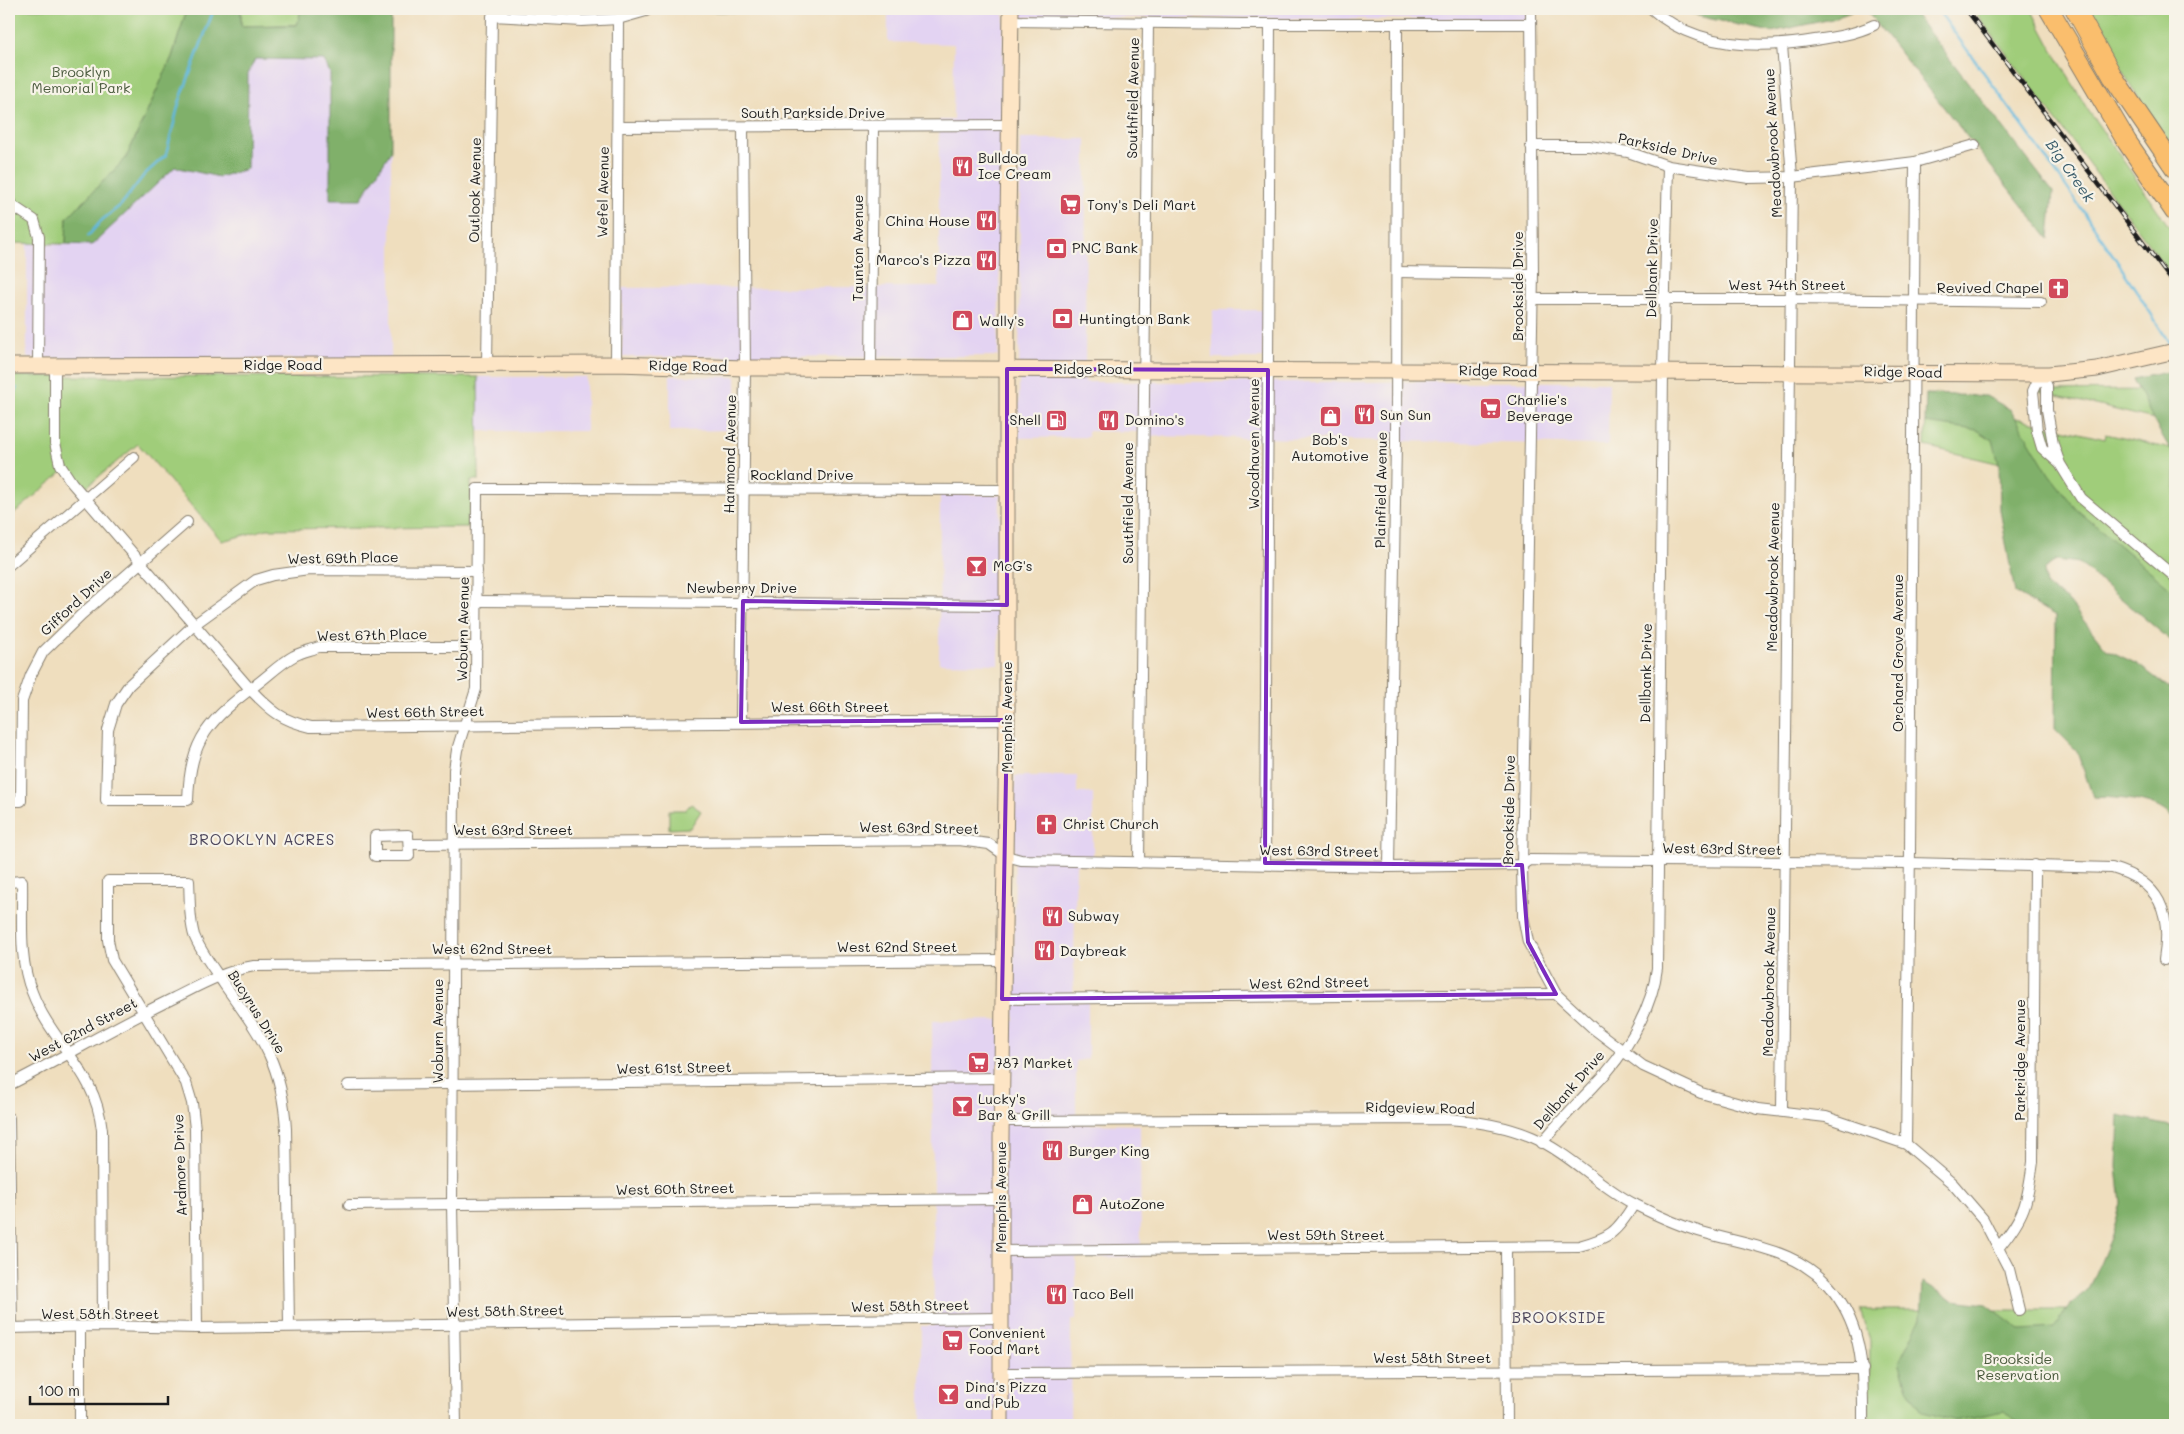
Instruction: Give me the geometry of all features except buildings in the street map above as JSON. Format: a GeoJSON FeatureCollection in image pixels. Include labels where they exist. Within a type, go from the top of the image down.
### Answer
{"type":"FeatureCollection","features":[{"type":"Feature","properties":{"kind":"highway"},"geometry":{"type":"LineString","coordinates":[[2048,9],[2127,142],[2175,212]]}},
{"type":"Feature","properties":{"kind":"highway"},"geometry":{"type":"LineString","coordinates":[[2075,9],[2113,77],[2175,168]]}},
{"type":"Feature","properties":{"kind":"main road","name":"Memphis Avenue"},"geometry":{"type":"LineString","coordinates":[[1001,1425],[1000,1199],[1006,856],[1007,369],[1011,15]]}},
{"type":"Feature","properties":{"kind":"main road","name":"Ridge Road"},"geometry":{"type":"LineString","coordinates":[[9,366],[616,364],[745,368],[1396,369],[2041,374],[2071,373],[2129,363],[2175,351]]}},
{"type":"Feature","properties":{"kind":"street","name":"Brookside Drive"},"geometry":{"type":"LineString","coordinates":[[1531,9],[1533,274],[1522,865],[1523,916],[1528,942],[1556,994],[1621,1051],[1651,1070],[1701,1093],[1758,1109],[1782,1110],[1826,1117],[1906,1144],[1952,1182],[1983,1219],[1999,1246],[2009,1269],[2019,1310]]}},
{"type":"Feature","properties":{"kind":"street"},"geometry":{"type":"LineString","coordinates":[[1652,9],[1660,17],[1695,35],[1742,46],[1782,45],[1855,34],[1874,25]]}},
{"type":"Feature","properties":{"kind":"street"},"geometry":{"type":"LineString","coordinates":[[618,19],[646,11]]}},
{"type":"Feature","properties":{"kind":"street"},"geometry":{"type":"LineString","coordinates":[[1011,15],[1148,23],[1531,24]]}},
{"type":"Feature","properties":{"kind":"street","name":"Outlook Avenue"},"geometry":{"type":"LineString","coordinates":[[487,364],[492,16],[582,21],[618,19]]}},
{"type":"Feature","properties":{"kind":"street","name":"Wefel Avenue"},"geometry":{"type":"LineString","coordinates":[[616,364],[618,19]]}},
{"type":"Feature","properties":{"kind":"street","name":"Southfield Avenue"},"geometry":{"type":"LineString","coordinates":[[1139,863],[1148,23]]}},
{"type":"Feature","properties":{"kind":"street","name":"Woodhaven Avenue"},"geometry":{"type":"LineString","coordinates":[[1265,863],[1270,24]]}},
{"type":"Feature","properties":{"kind":"street","name":"Plainfield Avenue"},"geometry":{"type":"LineString","coordinates":[[1389,866],[1397,272],[1397,24]]}},
{"type":"Feature","properties":{"kind":"street","name":"Meadowbrook Avenue"},"geometry":{"type":"LineString","coordinates":[[1782,45],[1792,177],[1782,1110]]}},
{"type":"Feature","properties":{"kind":"street","name":"South Parkside Drive"},"geometry":{"type":"LineString","coordinates":[[618,127],[872,128],[1009,125]]}},
{"type":"Feature","properties":{"kind":"street","name":"Hammond Avenue"},"geometry":{"type":"LineString","coordinates":[[741,722],[745,368],[743,127]]}},
{"type":"Feature","properties":{"kind":"street","name":"Taunton Avenue"},"geometry":{"type":"LineString","coordinates":[[872,128],[872,368]]}},
{"type":"Feature","properties":{"kind":"street","name":"Parkside Drive"},"geometry":{"type":"LineString","coordinates":[[1531,146],[1589,146],[1628,152],[1668,166],[1749,178],[1792,177],[1915,162],[1975,145]]}},
{"type":"Feature","properties":{"kind":"street","name":"Orchard Grove Avenue"},"geometry":{"type":"LineString","coordinates":[[1906,1144],[1915,162]]}},
{"type":"Feature","properties":{"kind":"street","name":"Dellbank Drive"},"geometry":{"type":"LineString","coordinates":[[1542,1143],[1572,1108],[1596,1085],[1621,1051],[1641,1018],[1655,987],[1657,968],[1663,371],[1668,166]]}},
{"type":"Feature","properties":{"kind":"street"},"geometry":{"type":"LineString","coordinates":[[9,199],[13,206],[34,220],[38,237],[38,366]]}},
{"type":"Feature","properties":{"kind":"street"},"geometry":{"type":"LineString","coordinates":[[1397,272],[1533,274]]}},
{"type":"Feature","properties":{"kind":"street","name":"West 74th Street"},"geometry":{"type":"LineString","coordinates":[[1532,299],[1790,299],[2041,302]]}},
{"type":"Feature","properties":{"kind":"street","name":"West 66th Street"},"geometry":{"type":"LineString","coordinates":[[55,366],[55,443],[60,465],[85,499],[250,690],[281,718],[311,727],[1007,720]]}},
{"type":"Feature","properties":{"kind":"street"},"geometry":{"type":"LineString","coordinates":[[2041,374],[2047,386],[2047,410],[2052,442],[2060,464],[2081,498],[2175,577]]}},
{"type":"Feature","properties":{"kind":"street"},"geometry":{"type":"LineString","coordinates":[[9,565],[134,457]]}},
{"type":"Feature","properties":{"kind":"street","name":"Rockland Drive"},"geometry":{"type":"LineString","coordinates":[[477,489],[743,488],[1007,490]]}},
{"type":"Feature","properties":{"kind":"street","name":"Woburn Avenue"},"geometry":{"type":"LineString","coordinates":[[456,1425],[452,1205],[454,770],[457,750],[476,690],[477,489]]}},
{"type":"Feature","properties":{"kind":"street"},"geometry":{"type":"LineString","coordinates":[[139,562],[187,522]]}},
{"type":"Feature","properties":{"kind":"street","name":"Gifford Drive"},"geometry":{"type":"LineString","coordinates":[[9,801],[20,801],[22,701],[31,675],[43,652],[139,562]]}},
{"type":"Feature","properties":{"kind":"street","name":"West 69th Place"},"geometry":{"type":"LineString","coordinates":[[194,624],[250,584],[273,575],[310,570],[477,571]]}},
{"type":"Feature","properties":{"kind":"street","name":"Newberry Drive"},"geometry":{"type":"LineString","coordinates":[[477,601],[743,601],[1007,605]]}},
{"type":"Feature","properties":{"kind":"street"},"geometry":{"type":"LineString","coordinates":[[194,624],[129,685],[116,704],[108,730],[106,800],[188,800],[189,774],[193,755],[203,734],[219,714],[250,690]]}},
{"type":"Feature","properties":{"kind":"street","name":"West 67th Place"},"geometry":{"type":"LineString","coordinates":[[250,690],[294,655],[319,647],[477,648]]}},
{"type":"Feature","properties":{"kind":"street","name":"West 63rd Street"},"geometry":{"type":"LineString","coordinates":[[408,844],[959,840],[989,844],[1006,856],[1021,860],[1139,863],[1265,863],[1389,866],[1522,865],[1529,860],[1910,863],[2112,868],[2133,874],[2149,887],[2162,908],[2168,935],[2164,960]]}},
{"type":"Feature","properties":{"kind":"street","name":"Parkridge Avenue"},"geometry":{"type":"LineString","coordinates":[[1999,1246],[2016,1225],[2026,1205],[2033,1162],[2035,866]]}},
{"type":"Feature","properties":{"kind":"street"},"geometry":{"type":"LineString","coordinates":[[9,882],[22,881],[23,956],[26,976],[32,993],[43,1017],[88,1080],[99,1107],[102,1130],[103,1326]]}},
{"type":"Feature","properties":{"kind":"street","name":"Ardmore Drive"},"geometry":{"type":"LineString","coordinates":[[146,881],[108,881],[108,940],[112,960],[143,1013],[176,1063],[186,1083],[192,1103],[195,1138],[198,1328]]}},
{"type":"Feature","properties":{"kind":"street","name":"Bucyrus Drive"},"geometry":{"type":"LineString","coordinates":[[146,881],[189,881],[190,913],[194,936],[267,1049],[277,1072],[284,1102],[289,1325]]}},
{"type":"Feature","properties":{"kind":"street","name":"West 62nd Street"},"geometry":{"type":"LineString","coordinates":[[9,1085],[143,1013],[219,976],[236,969],[254,966],[452,962],[1003,960]]}},
{"type":"Feature","properties":{"kind":"street","name":"West 62nd Street"},"geometry":{"type":"LineString","coordinates":[[1002,999],[1556,994]]}},
{"type":"Feature","properties":{"kind":"street","name":"West 61st Street"},"geometry":{"type":"LineString","coordinates":[[348,1085],[1001,1078]]}},
{"type":"Feature","properties":{"kind":"street"},"geometry":{"type":"LineString","coordinates":[[9,1118],[10,1328]]}},
{"type":"Feature","properties":{"kind":"street","name":"Ridgeview Road"},"geometry":{"type":"LineString","coordinates":[[1001,1121],[1447,1119],[1488,1124],[1532,1137],[1634,1204],[1691,1228],[1759,1245],[1803,1263],[1819,1276],[1845,1309],[1855,1329],[1863,1369],[1863,1425]]}},
{"type":"Feature","properties":{"kind":"street","name":"West 60th Street"},"geometry":{"type":"LineString","coordinates":[[349,1205],[1000,1199]]}},
{"type":"Feature","properties":{"kind":"street","name":"West 59th Street"},"geometry":{"type":"LineString","coordinates":[[1001,1251],[1579,1246],[1602,1240],[1623,1223],[1634,1204]]}},
{"type":"Feature","properties":{"kind":"street"},"geometry":{"type":"LineString","coordinates":[[1506,1247],[1507,1425]]}},
{"type":"Feature","properties":{"kind":"street","name":"West 58th Street"},"geometry":{"type":"LineString","coordinates":[[10,1328],[103,1326],[198,1328],[289,1325],[454,1325],[1002,1318]]}},
{"type":"Feature","properties":{"kind":"street"},"geometry":{"type":"LineString","coordinates":[[80,1327],[80,1425]]}},
{"type":"Feature","properties":{"kind":"street","name":"West 58th Street"},"geometry":{"type":"LineString","coordinates":[[1001,1373],[1863,1369]]}},
{"type":"Feature","properties":{"kind":"highlighted area"},"geometry":{"type":"Polygon","coordinates":[[[1007,369],[1268,370],[1265,863],[1522,865],[1528,942],[1556,994],[1002,999],[1007,720],[741,722],[743,601],[1007,605],[1007,369]]]}},
{"type":"Feature","properties":{"kind":"shaded area"},"geometry":{"type":"Polygon","coordinates":[[[836,9],[1004,9],[998,356],[622,357],[622,288],[939,287],[939,120],[953,120],[954,44],[888,42],[888,14],[836,13],[836,9]]]}},
{"type":"Feature","properties":{"kind":"shaded area"},"geometry":{"type":"Polygon","coordinates":[[[1021,9],[1527,9],[1527,20],[1021,17],[1021,9]]]}},
{"type":"Feature","properties":{"kind":"shaded area"},"geometry":{"type":"Polygon","coordinates":[[[254,59],[324,59],[330,73],[330,199],[361,199],[391,151],[391,359],[27,358],[27,244],[92,245],[175,167],[219,177],[247,169],[248,74],[254,59]]]}},
{"type":"Feature","properties":{"kind":"shaded area"},"geometry":{"type":"Polygon","coordinates":[[[1020,139],[1086,139],[1085,382],[1609,382],[1608,445],[1149,436],[1148,432],[1088,431],[1088,437],[1019,438],[1020,139]]]}},
{"type":"Feature","properties":{"kind":"shaded area"},"geometry":{"type":"Polygon","coordinates":[[[1213,310],[1263,310],[1263,358],[1213,358],[1213,310]]]}},
{"type":"Feature","properties":{"kind":"shaded area"},"geometry":{"type":"Polygon","coordinates":[[[670,376],[736,377],[736,430],[670,431],[670,376]]]}},
{"type":"Feature","properties":{"kind":"shaded area"},"geometry":{"type":"Polygon","coordinates":[[[478,377],[586,377],[586,431],[479,431],[478,377]]]}},
{"type":"Feature","properties":{"kind":"shaded area"},"geometry":{"type":"Polygon","coordinates":[[[940,494],[1000,495],[998,664],[939,663],[940,494]]]}},
{"type":"Feature","properties":{"kind":"shaded area"},"geometry":{"type":"Polygon","coordinates":[[[1015,776],[1077,776],[1077,793],[1093,793],[1093,864],[1076,864],[1073,1002],[1088,1001],[1088,1059],[1076,1061],[1076,1124],[1140,1125],[1141,1257],[1076,1258],[1076,1320],[1071,1320],[1070,1425],[921,1425],[921,1326],[934,1326],[932,1021],[1014,1020],[1015,776]]]}},
{"type":"Feature","properties":{"kind":"green space","name":"Brooklyn Memorial Park"},"geometry":{"type":"Polygon","coordinates":[[[9,9],[187,9],[172,57],[126,158],[67,218],[66,244],[9,243],[9,9]]]}},
{"type":"Feature","properties":{"kind":"green space"},"geometry":{"type":"Polygon","coordinates":[[[187,9],[241,9],[241,26],[297,25],[301,9],[391,9],[391,151],[361,199],[330,199],[330,73],[324,60],[255,59],[248,74],[247,169],[219,177],[175,167],[92,245],[66,244],[67,218],[126,158],[172,57],[187,9]]]}},
{"type":"Feature","properties":{"kind":"green space"},"geometry":{"type":"Polygon","coordinates":[[[241,9],[391,9],[391,22],[241,26],[241,9]]]}},
{"type":"Feature","properties":{"kind":"green space"},"geometry":{"type":"Polygon","coordinates":[[[660,9],[836,9],[836,13],[661,11],[660,9]]]}},
{"type":"Feature","properties":{"kind":"green space"},"geometry":{"type":"Polygon","coordinates":[[[1685,9],[1859,9],[1832,19],[1771,32],[1693,15],[1685,9]]]}},
{"type":"Feature","properties":{"kind":"green space"},"geometry":{"type":"Polygon","coordinates":[[[1865,9],[1911,9],[2053,192],[2049,239],[1865,9]]]}},
{"type":"Feature","properties":{"kind":"green space"},"geometry":{"type":"Polygon","coordinates":[[[1973,9],[2031,9],[2088,110],[2175,235],[2175,279],[1973,9]]]}},
{"type":"Feature","properties":{"kind":"green space"},"geometry":{"type":"Polygon","coordinates":[[[2084,9],[2170,9],[2175,19],[2175,150],[2150,116],[2084,9]]]}},
{"type":"Feature","properties":{"kind":"green space"},"geometry":{"type":"Polygon","coordinates":[[[2172,371],[2175,382],[2175,457],[2157,427],[2133,379],[2172,371]]]}},
{"type":"Feature","properties":{"kind":"green space"},"geometry":{"type":"Polygon","coordinates":[[[9,376],[478,377],[479,480],[471,480],[471,527],[267,529],[222,541],[138,444],[83,490],[68,467],[9,518],[9,376]]]}},
{"type":"Feature","properties":{"kind":"green space"},"geometry":{"type":"Polygon","coordinates":[[[2152,390],[2171,423],[2036,391],[2152,390]]]}},
{"type":"Feature","properties":{"kind":"green space"},"geometry":{"type":"Polygon","coordinates":[[[1926,394],[1986,396],[2011,410],[2049,474],[2076,509],[2175,592],[2175,644],[2079,563],[2056,560],[2044,570],[2046,586],[2069,602],[2106,649],[2137,664],[2175,692],[2175,822],[2160,808],[2149,804],[2126,799],[2093,797],[2077,751],[2055,729],[2056,616],[2015,593],[2000,510],[1999,464],[1993,440],[1977,430],[1925,423],[1926,394]]]}},
{"type":"Feature","properties":{"kind":"green space"},"geometry":{"type":"Polygon","coordinates":[[[1932,398],[2105,439],[2106,434],[2175,450],[2175,620],[2030,471],[1925,446],[1926,402],[1932,398]]]}},
{"type":"Feature","properties":{"kind":"green space"},"geometry":{"type":"Polygon","coordinates":[[[691,804],[701,811],[690,828],[669,829],[669,810],[685,810],[691,804]]]}},
{"type":"Feature","properties":{"kind":"green space","name":"Brookside Reservation"},"geometry":{"type":"Polygon","coordinates":[[[2119,1115],[2175,1127],[2175,1425],[2021,1425],[2005,1411],[1953,1421],[1923,1413],[1907,1388],[1899,1362],[1921,1318],[1923,1282],[1953,1300],[1987,1304],[2021,1330],[2053,1328],[2071,1304],[2089,1290],[2111,1238],[2121,1203],[2117,1167],[2119,1115]]]}},
{"type":"Feature","properties":{"kind":"green space","name":"Brookside Reservation"},"geometry":{"type":"Polygon","coordinates":[[[1860,1310],[2175,1310],[2175,1425],[1869,1425],[1870,1341],[1860,1310]]]}},
{"type":"Feature","properties":{"kind":"waterway"},"geometry":{"type":"LineString","coordinates":[[88,236],[102,220],[121,205],[144,175],[166,155],[179,103],[214,9]]}},
{"type":"Feature","properties":{"kind":"waterway","name":"Big Creek"},"geometry":{"type":"LineString","coordinates":[[1937,9],[2087,217],[2171,346]]}},
{"type":"Feature","properties":{"kind":"waterway"},"geometry":{"type":"LineString","coordinates":[[9,402],[17,388]]}},
{"type":"Feature","properties":{"kind":"railway"},"geometry":{"type":"LineString","coordinates":[[1966,9],[2175,285]]}},
{"type":"Feature","properties":{"kind":"place","name":"Bulldog Ice Cream"},"geometry":{"type":"Point","coordinates":[962,166]}},
{"type":"Feature","properties":{"kind":"place","name":"Tony's Deli Mart"},"geometry":{"type":"Point","coordinates":[1071,205]}},
{"type":"Feature","properties":{"kind":"place","name":"China House"},"geometry":{"type":"Point","coordinates":[986,221]}},
{"type":"Feature","properties":{"kind":"place","name":"PNC Bank"},"geometry":{"type":"Point","coordinates":[1056,248]}},
{"type":"Feature","properties":{"kind":"place","name":"Marco's Pizza"},"geometry":{"type":"Point","coordinates":[987,260]}},
{"type":"Feature","properties":{"kind":"place","name":"Revived Chapel"},"geometry":{"type":"Point","coordinates":[2059,288]}},
{"type":"Feature","properties":{"kind":"place","name":"Huntington Bank"},"geometry":{"type":"Point","coordinates":[1063,319]}},
{"type":"Feature","properties":{"kind":"place","name":"Wally's"},"geometry":{"type":"Point","coordinates":[963,321]}},
{"type":"Feature","properties":{"kind":"place","name":"Charlie's Beverage"},"geometry":{"type":"Point","coordinates":[1491,408]}},
{"type":"Feature","properties":{"kind":"place","name":"Sun Sun"},"geometry":{"type":"Point","coordinates":[1364,415]}},
{"type":"Feature","properties":{"kind":"place","name":"Bob's Automotive"},"geometry":{"type":"Point","coordinates":[1330,417]}},
{"type":"Feature","properties":{"kind":"place","name":"Shell"},"geometry":{"type":"Point","coordinates":[1057,420]}},
{"type":"Feature","properties":{"kind":"place","name":"Domino's"},"geometry":{"type":"Point","coordinates":[1109,420]}},
{"type":"Feature","properties":{"kind":"place","name":"McG's"},"geometry":{"type":"Point","coordinates":[977,566]}},
{"type":"Feature","properties":{"kind":"place","name":"Christ Church"},"geometry":{"type":"Point","coordinates":[1047,824]}},
{"type":"Feature","properties":{"kind":"place","name":"Subway"},"geometry":{"type":"Point","coordinates":[1052,916]}},
{"type":"Feature","properties":{"kind":"place","name":"Daybreak"},"geometry":{"type":"Point","coordinates":[1044,951]}},
{"type":"Feature","properties":{"kind":"place","name":"787 Market"},"geometry":{"type":"Point","coordinates":[979,1063]}},
{"type":"Feature","properties":{"kind":"place","name":"Lucky's Bar & Grill"},"geometry":{"type":"Point","coordinates":[962,1107]}},
{"type":"Feature","properties":{"kind":"place","name":"Burger King"},"geometry":{"type":"Point","coordinates":[1053,1151]}},
{"type":"Feature","properties":{"kind":"place","name":"AutoZone"},"geometry":{"type":"Point","coordinates":[1083,1204]}},
{"type":"Feature","properties":{"kind":"place","name":"Taco Bell"},"geometry":{"type":"Point","coordinates":[1056,1294]}},
{"type":"Feature","properties":{"kind":"place","name":"Convenient Food Mart"},"geometry":{"type":"Point","coordinates":[953,1341]}},
{"type":"Feature","properties":{"kind":"place","name":"Dina's Pizza and Pub"},"geometry":{"type":"Point","coordinates":[949,1395]}},
{"type":"Feature","properties":{"kind":"district","name":"BROOKLYN ACRES"},"geometry":{"type":"Point","coordinates":[262,840]}},
{"type":"Feature","properties":{"kind":"district","name":"BROOKSIDE"},"geometry":{"type":"Point","coordinates":[1559,1318]}}]}
